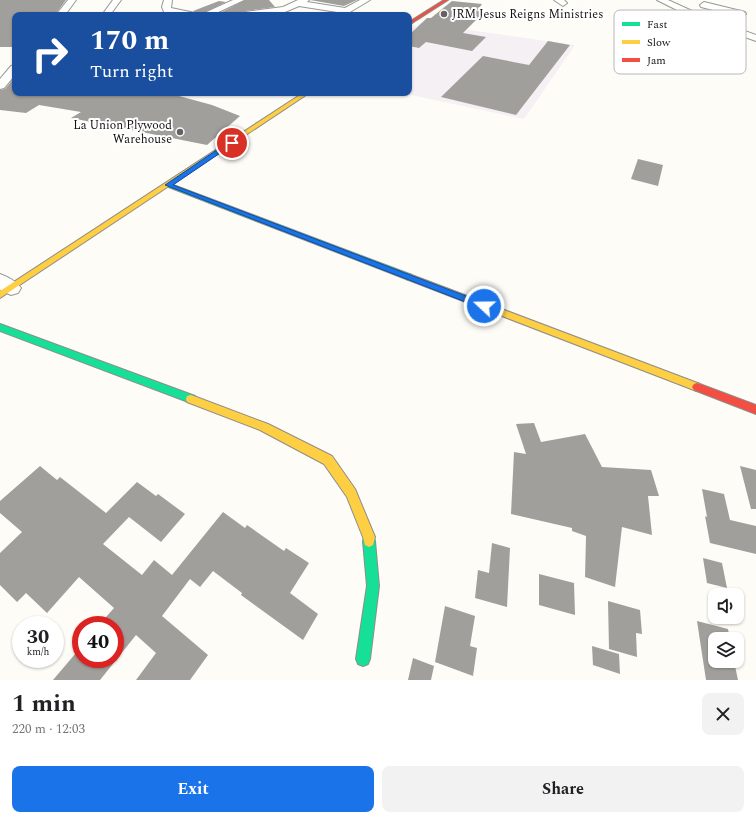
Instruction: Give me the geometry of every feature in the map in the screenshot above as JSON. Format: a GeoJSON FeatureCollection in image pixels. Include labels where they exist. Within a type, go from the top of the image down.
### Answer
{"type":"FeatureCollection","features":[{"type":"Feature","properties":{"kind":"street"},"geometry":{"type":"LineString","coordinates":[[62,12],[72,0]]}},
{"type":"Feature","properties":{"kind":"street"},"geometry":{"type":"LineString","coordinates":[[108,12],[117,0]]}},
{"type":"Feature","properties":{"kind":"street"},"geometry":{"type":"LineString","coordinates":[[168,0],[166,7],[167,10],[177,12]]}},
{"type":"Feature","properties":{"kind":"street"},"geometry":{"type":"LineString","coordinates":[[211,12],[238,0]]}},
{"type":"Feature","properties":{"kind":"street"},"geometry":{"type":"LineString","coordinates":[[344,12],[366,0]]}},
{"type":"Feature","properties":{"kind":"street"},"geometry":{"type":"LineString","coordinates":[[412,22],[446,0]]}},
{"type":"Feature","properties":{"kind":"street"},"geometry":{"type":"LineString","coordinates":[[661,0],[684,10]]}},
{"type":"Feature","properties":{"kind":"street"},"geometry":{"type":"LineString","coordinates":[[265,12],[285,9],[301,2],[338,12]]}},
{"type":"Feature","properties":{"kind":"street"},"geometry":{"type":"LineString","coordinates":[[689,10],[707,3],[729,10]]}},
{"type":"Feature","properties":{"kind":"street"},"geometry":{"type":"LineString","coordinates":[[746,34],[756,38]]}},
{"type":"Feature","properties":{"kind":"street"},"geometry":{"type":"LineString","coordinates":[[0,86],[12,72]]}},
{"type":"Feature","properties":{"kind":"street"},"geometry":{"type":"LineString","coordinates":[[4,288],[168,185],[302,96]]}},
{"type":"Feature","properties":{"kind":"street"},"geometry":{"type":"LineString","coordinates":[[168,185],[756,410]]}},
{"type":"Feature","properties":{"kind":"street"},"geometry":{"type":"LineString","coordinates":[[0,327],[264,427],[328,460],[352,492],[369,538],[373,586],[363,659]]}},
{"type":"Feature","properties":{"kind":"shaded area"},"geometry":{"type":"Polygon","coordinates":[[[420,23],[575,45],[524,119],[412,95],[412,28],[420,23]]]}},
{"type":"Feature","properties":{"kind":"building"},"geometry":{"type":"Polygon","coordinates":[[[0,0],[66,0],[57,12],[12,12],[12,47],[0,47],[0,0]]]}},
{"type":"Feature","properties":{"kind":"building"},"geometry":{"type":"Polygon","coordinates":[[[245,0],[269,0],[275,7],[244,12],[222,12],[245,0]]]}},
{"type":"Feature","properties":{"kind":"building"},"geometry":{"type":"Polygon","coordinates":[[[310,0],[357,0],[344,6],[310,0]]]}},
{"type":"Feature","properties":{"kind":"building"},"geometry":{"type":"Polygon","coordinates":[[[219,1],[226,2],[205,12],[193,11],[219,1]]]}},
{"type":"Feature","properties":{"kind":"building"},"geometry":{"type":"Polygon","coordinates":[[[452,1],[482,4],[477,11],[484,12],[463,33],[486,37],[472,51],[426,42],[419,48],[412,47],[412,32],[427,18],[431,18],[452,1]]]}},
{"type":"Feature","properties":{"kind":"building"},"geometry":{"type":"Polygon","coordinates":[[[548,41],[570,45],[516,115],[441,97],[483,56],[529,65],[548,41]]]}},
{"type":"Feature","properties":{"kind":"building","name":"La Union Plywood Warehouse"},"geometry":{"type":"Polygon","coordinates":[[[12,81],[12,96],[179,96],[212,105],[240,116],[207,145],[71,118],[81,112],[39,105],[26,113],[0,110],[0,90],[5,89],[12,81]]]}},
{"type":"Feature","properties":{"kind":"building"},"geometry":{"type":"Polygon","coordinates":[[[638,159],[663,165],[658,186],[631,179],[638,159]]]}},
{"type":"Feature","properties":{"kind":"building"},"geometry":{"type":"Polygon","coordinates":[[[534,423],[541,442],[585,434],[602,467],[651,470],[659,496],[648,496],[652,535],[622,527],[615,587],[585,577],[586,536],[572,531],[572,528],[511,514],[514,452],[526,454],[516,424],[534,423]]]}},
{"type":"Feature","properties":{"kind":"building"},"geometry":{"type":"Polygon","coordinates":[[[40,466],[57,480],[60,477],[106,513],[137,482],[156,496],[158,494],[185,514],[161,542],[129,517],[103,544],[142,575],[154,560],[172,575],[223,512],[245,528],[247,525],[284,551],[286,548],[309,563],[290,593],[318,614],[303,640],[241,595],[242,593],[213,571],[200,587],[190,579],[162,616],[208,655],[190,680],[136,680],[156,653],[136,635],[124,650],[124,616],[107,616],[114,608],[79,577],[47,613],[26,593],[17,602],[0,585],[0,553],[22,532],[0,513],[0,501],[40,466]]]}},
{"type":"Feature","properties":{"kind":"building"},"geometry":{"type":"Polygon","coordinates":[[[740,466],[756,470],[756,509],[751,509],[740,466]]]}},
{"type":"Feature","properties":{"kind":"building"},"geometry":{"type":"Polygon","coordinates":[[[702,489],[724,494],[730,520],[756,526],[756,554],[710,543],[702,489]]]}},
{"type":"Feature","properties":{"kind":"building"},"geometry":{"type":"Polygon","coordinates":[[[492,543],[510,548],[507,607],[475,598],[478,570],[489,573],[492,543]]]}},
{"type":"Feature","properties":{"kind":"building"},"geometry":{"type":"Polygon","coordinates":[[[703,558],[722,563],[727,588],[707,583],[703,558]]]}},
{"type":"Feature","properties":{"kind":"building"},"geometry":{"type":"Polygon","coordinates":[[[539,574],[574,583],[575,615],[539,605],[539,574]]]}},
{"type":"Feature","properties":{"kind":"building"},"geometry":{"type":"Polygon","coordinates":[[[608,601],[640,610],[642,634],[636,633],[637,657],[609,649],[608,601]]]}},
{"type":"Feature","properties":{"kind":"building"},"geometry":{"type":"Polygon","coordinates":[[[445,606],[475,616],[470,646],[477,648],[473,676],[435,662],[445,606]]]}},
{"type":"Feature","properties":{"kind":"building"},"geometry":{"type":"Polygon","coordinates":[[[697,621],[728,629],[729,632],[708,632],[708,668],[735,668],[738,680],[706,680],[697,621]]]}},
{"type":"Feature","properties":{"kind":"building"},"geometry":{"type":"Polygon","coordinates":[[[592,646],[619,654],[620,674],[593,665],[592,646]]]}},
{"type":"Feature","properties":{"kind":"building"},"geometry":{"type":"Polygon","coordinates":[[[72,658],[72,668],[110,668],[100,680],[53,680],[72,658]]]}},
{"type":"Feature","properties":{"kind":"building"},"geometry":{"type":"Polygon","coordinates":[[[413,658],[434,666],[431,680],[408,680],[413,658]]]}},
{"type":"Feature","properties":{"kind":"traffic: fast"},"geometry":{"type":"LineString","coordinates":[[168,185],[409,277]]}},
{"type":"Feature","properties":{"kind":"traffic: fast"},"geometry":{"type":"LineString","coordinates":[[0,327],[191,399]]}},
{"type":"Feature","properties":{"kind":"traffic: fast"},"geometry":{"type":"LineString","coordinates":[[363,659],[373,586],[369,541]]}},
{"type":"Feature","properties":{"kind":"traffic: slow"},"geometry":{"type":"LineString","coordinates":[[0,295],[301,96]]}},
{"type":"Feature","properties":{"kind":"traffic: slow"},"geometry":{"type":"LineString","coordinates":[[409,277],[697,387]]}},
{"type":"Feature","properties":{"kind":"traffic: slow"},"geometry":{"type":"LineString","coordinates":[[191,399],[264,427],[328,460],[351,493],[369,537],[369,541]]}},
{"type":"Feature","properties":{"kind":"traffic: jam"},"geometry":{"type":"LineString","coordinates":[[412,22],[446,0]]}},
{"type":"Feature","properties":{"kind":"traffic: jam"},"geometry":{"type":"LineString","coordinates":[[697,387],[756,410]]}},
{"type":"Feature","properties":{"kind":"place","name":"JRM Jesus Reigns Ministries"},"geometry":{"type":"Point","coordinates":[444,14]}},
{"type":"Feature","properties":{"kind":"place","name":"La Union Plywood Warehouse"},"geometry":{"type":"Point","coordinates":[180,132]}},
{"type":"Feature","properties":{"kind":"route"},"geometry":{"type":"LineString","coordinates":[[232,143],[168,185],[484,306]]}}]}
